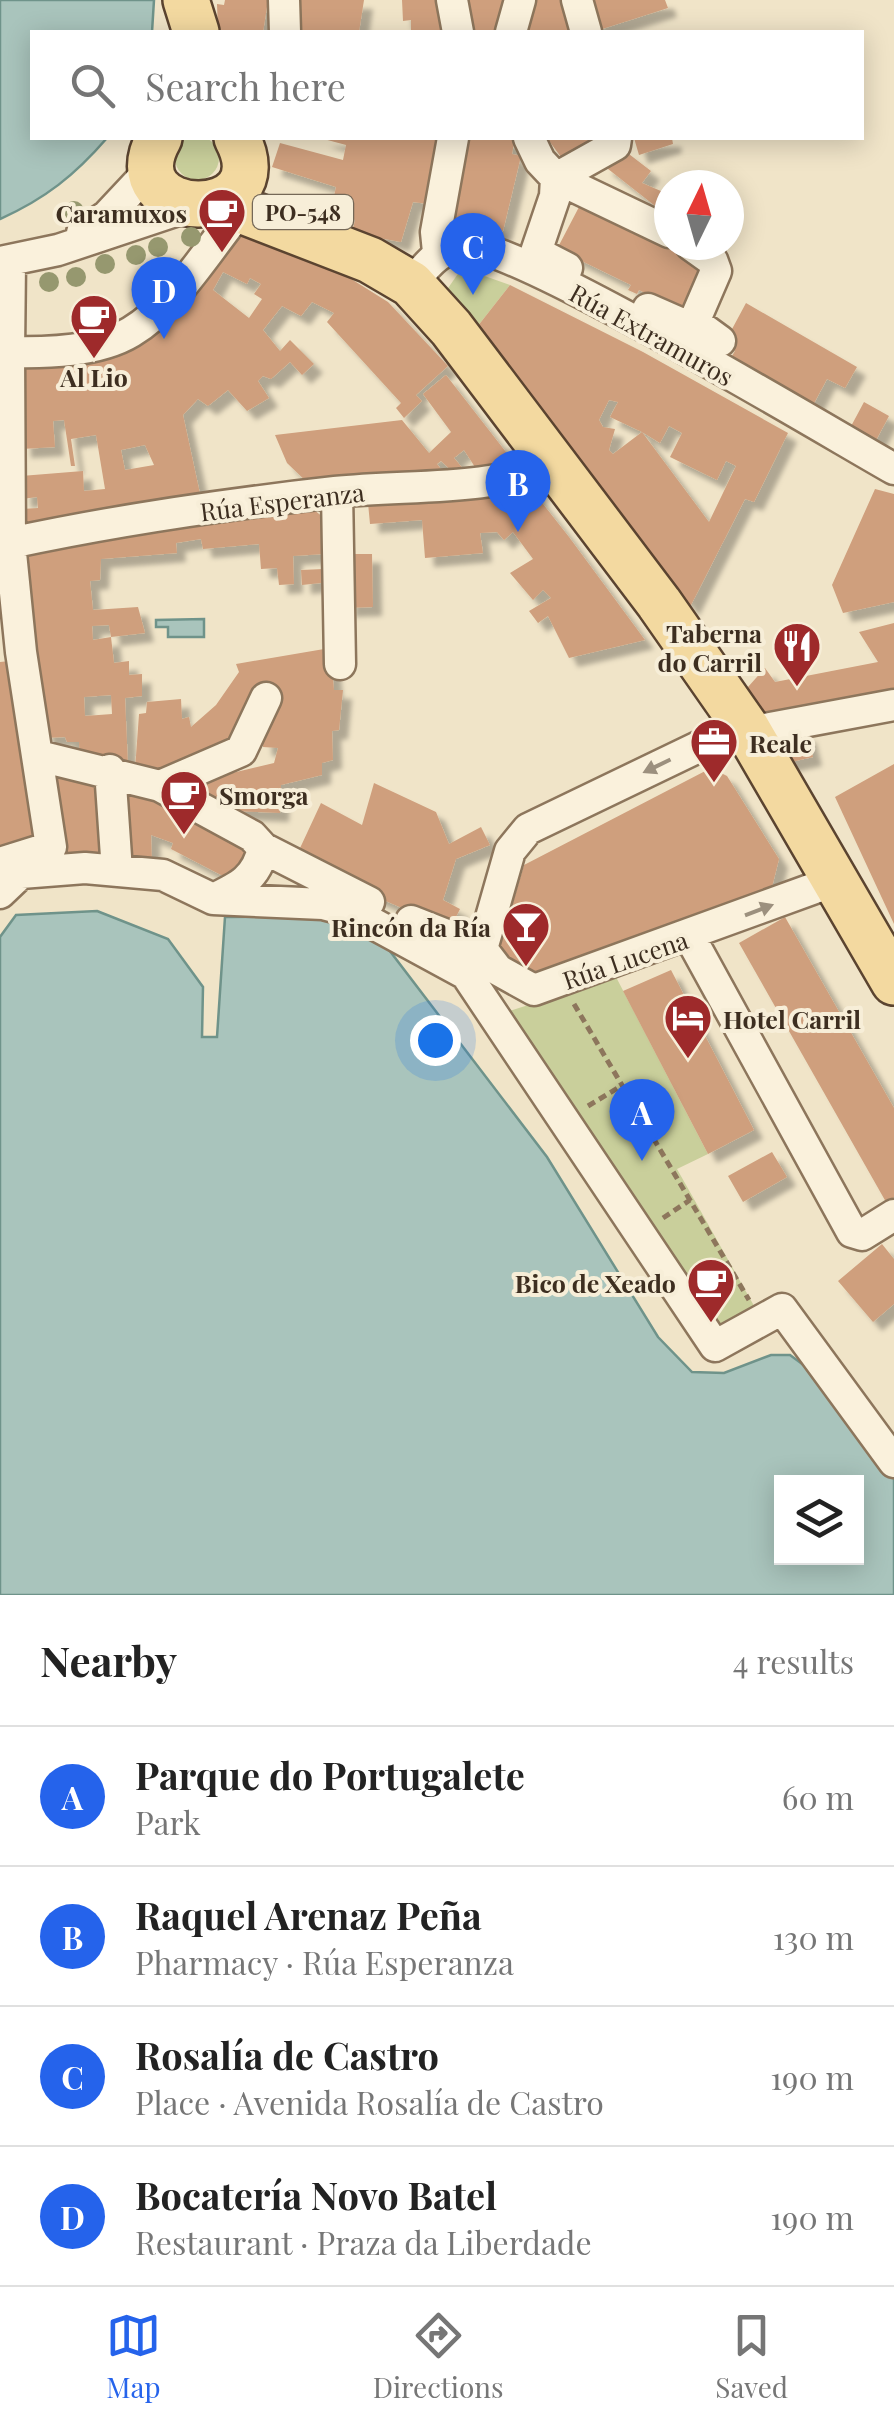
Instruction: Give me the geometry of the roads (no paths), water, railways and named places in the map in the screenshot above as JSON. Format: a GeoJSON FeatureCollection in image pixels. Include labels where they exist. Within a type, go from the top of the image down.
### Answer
{"type":"FeatureCollection","features":[{"type":"Feature","properties":{"kind":"main road","name":"PO-548"},"geometry":{"type":"LineString","coordinates":[[246,144],[254,172],[370,260]]}},
{"type":"Feature","properties":{"kind":"main road","name":"PO-548"},"geometry":{"type":"LineString","coordinates":[[217,206],[239,182],[246,144]]}},
{"type":"Feature","properties":{"kind":"main road","name":"PO-548"},"geometry":{"type":"LineString","coordinates":[[156,153],[165,193],[217,206],[370,260],[425,268],[554,464],[747,728],[894,982]]}},
{"type":"Feature","properties":{"kind":"street"},"geometry":{"type":"LineString","coordinates":[[284,0],[285,30]]}},
{"type":"Feature","properties":{"kind":"street"},"geometry":{"type":"LineString","coordinates":[[452,0],[458,30]]}},
{"type":"Feature","properties":{"kind":"street"},"geometry":{"type":"LineString","coordinates":[[512,30],[520,0]]}},
{"type":"Feature","properties":{"kind":"street"},"geometry":{"type":"LineString","coordinates":[[577,0],[585,30]]}},
{"type":"Feature","properties":{"kind":"street"},"geometry":{"type":"LineString","coordinates":[[425,268],[436,232],[453,140]]}},
{"type":"Feature","properties":{"kind":"street"},"geometry":{"type":"LineString","coordinates":[[530,140],[540,161],[556,178],[654,225]]}},
{"type":"Feature","properties":{"kind":"street"},"geometry":{"type":"LineString","coordinates":[[556,178],[615,145],[616,140]]}},
{"type":"Feature","properties":{"kind":"street"},"geometry":{"type":"LineString","coordinates":[[58,250],[107,216],[156,153]]}},
{"type":"Feature","properties":{"kind":"street"},"geometry":{"type":"LineString","coordinates":[[556,178],[536,252],[680,326],[690,327],[716,271],[712,260]]}},
{"type":"Feature","properties":{"kind":"street"},"geometry":{"type":"LineString","coordinates":[[0,863],[51,847],[38,756],[10,653],[5,262],[217,206]]}},
{"type":"Feature","properties":{"kind":"street"},"geometry":{"type":"LineString","coordinates":[[4,353],[44,353],[131,332],[171,296],[217,206]]}},
{"type":"Feature","properties":{"kind":"street","name":"Rúa Extramuros"},"geometry":{"type":"LineString","coordinates":[[425,268],[467,245],[488,249],[566,286],[894,469]]}},
{"type":"Feature","properties":{"kind":"street"},"geometry":{"type":"LineString","coordinates":[[694,322],[720,341]]}},
{"type":"Feature","properties":{"kind":"street","name":"Rúa Esperanza"},"geometry":{"type":"LineString","coordinates":[[10,543],[78,528],[337,492],[518,479],[554,464]]}},
{"type":"Feature","properties":{"kind":"street"},"geometry":{"type":"LineString","coordinates":[[337,492],[340,664]]}},
{"type":"Feature","properties":{"kind":"street"},"geometry":{"type":"LineString","coordinates":[[160,786],[241,751],[266,698]]}},
{"type":"Feature","properties":{"kind":"street"},"geometry":{"type":"LineString","coordinates":[[482,949],[510,851],[528,828],[717,738],[747,728],[894,705]]}},
{"type":"Feature","properties":{"kind":"street","name":"Rúa Lucena"},"geometry":{"type":"LineString","coordinates":[[38,756],[110,770],[160,786],[252,836],[262,848],[450,940],[482,949],[498,970],[534,990],[690,937],[837,880]]}},
{"type":"Feature","properties":{"kind":"street"},"geometry":{"type":"LineString","coordinates":[[110,770],[118,871]]}},
{"type":"Feature","properties":{"kind":"street"},"geometry":{"type":"LineString","coordinates":[[214,899],[244,884],[259,866],[262,848]]}},
{"type":"Feature","properties":{"kind":"street"},"geometry":{"type":"LineString","coordinates":[[0,894],[21,872],[118,871],[163,875],[214,899],[263,904],[301,900],[350,911],[466,974],[715,1346],[782,1309],[894,1462]]}},
{"type":"Feature","properties":{"kind":"street"},"geometry":{"type":"LineString","coordinates":[[690,937],[852,1232],[862,1235],[894,1215]]}},
{"type":"Feature","properties":{"kind":"water"},"geometry":{"type":"Polygon","coordinates":[[[0,0],[154,0],[152,30],[30,30],[30,140],[105,140],[58,185],[0,219],[0,0]]]}},
{"type":"Feature","properties":{"kind":"water"},"geometry":{"type":"Polygon","coordinates":[[[204,619],[204,637],[168,637],[168,627],[156,627],[156,620],[204,619]]]}},
{"type":"Feature","properties":{"kind":"water"},"geometry":{"type":"Polygon","coordinates":[[[97,911],[168,939],[203,987],[202,1037],[217,1037],[225,917],[347,916],[386,946],[547,1157],[658,1337],[692,1372],[724,1373],[771,1355],[790,1355],[813,1372],[894,1473],[894,1595],[0,1595],[0,937],[16,915],[97,911]]]}},
{"type":"Feature","properties":{"kind":"place","name":"Caramuxos"},"geometry":{"type":"Point","coordinates":[222,254]}},
{"type":"Feature","properties":{"kind":"place","name":"Rosalía de Castro"},"geometry":{"type":"Point","coordinates":[473,295]}},
{"type":"Feature","properties":{"kind":"place","name":"Bocatería Novo Batel"},"geometry":{"type":"Point","coordinates":[164,339]}},
{"type":"Feature","properties":{"kind":"place","name":"Al Lio"},"geometry":{"type":"Point","coordinates":[94,360]}},
{"type":"Feature","properties":{"kind":"place","name":"Raquel Arenaz Peña"},"geometry":{"type":"Point","coordinates":[518,532]}},
{"type":"Feature","properties":{"kind":"place","name":"Taberna do Carril"},"geometry":{"type":"Point","coordinates":[797,688]}},
{"type":"Feature","properties":{"kind":"place","name":"Reale"},"geometry":{"type":"Point","coordinates":[714,784]}},
{"type":"Feature","properties":{"kind":"place","name":"Smorga"},"geometry":{"type":"Point","coordinates":[184,836]}},
{"type":"Feature","properties":{"kind":"place","name":"Rincón da Ría"},"geometry":{"type":"Point","coordinates":[526,968]}},
{"type":"Feature","properties":{"kind":"place","name":"Hotel Carril"},"geometry":{"type":"Point","coordinates":[688,1060]}},
{"type":"Feature","properties":{"kind":"place","name":"Parque do Portugalete"},"geometry":{"type":"Point","coordinates":[642,1161]}},
{"type":"Feature","properties":{"kind":"place","name":"Bico de Xeado"},"geometry":{"type":"Point","coordinates":[711,1324]}}]}
